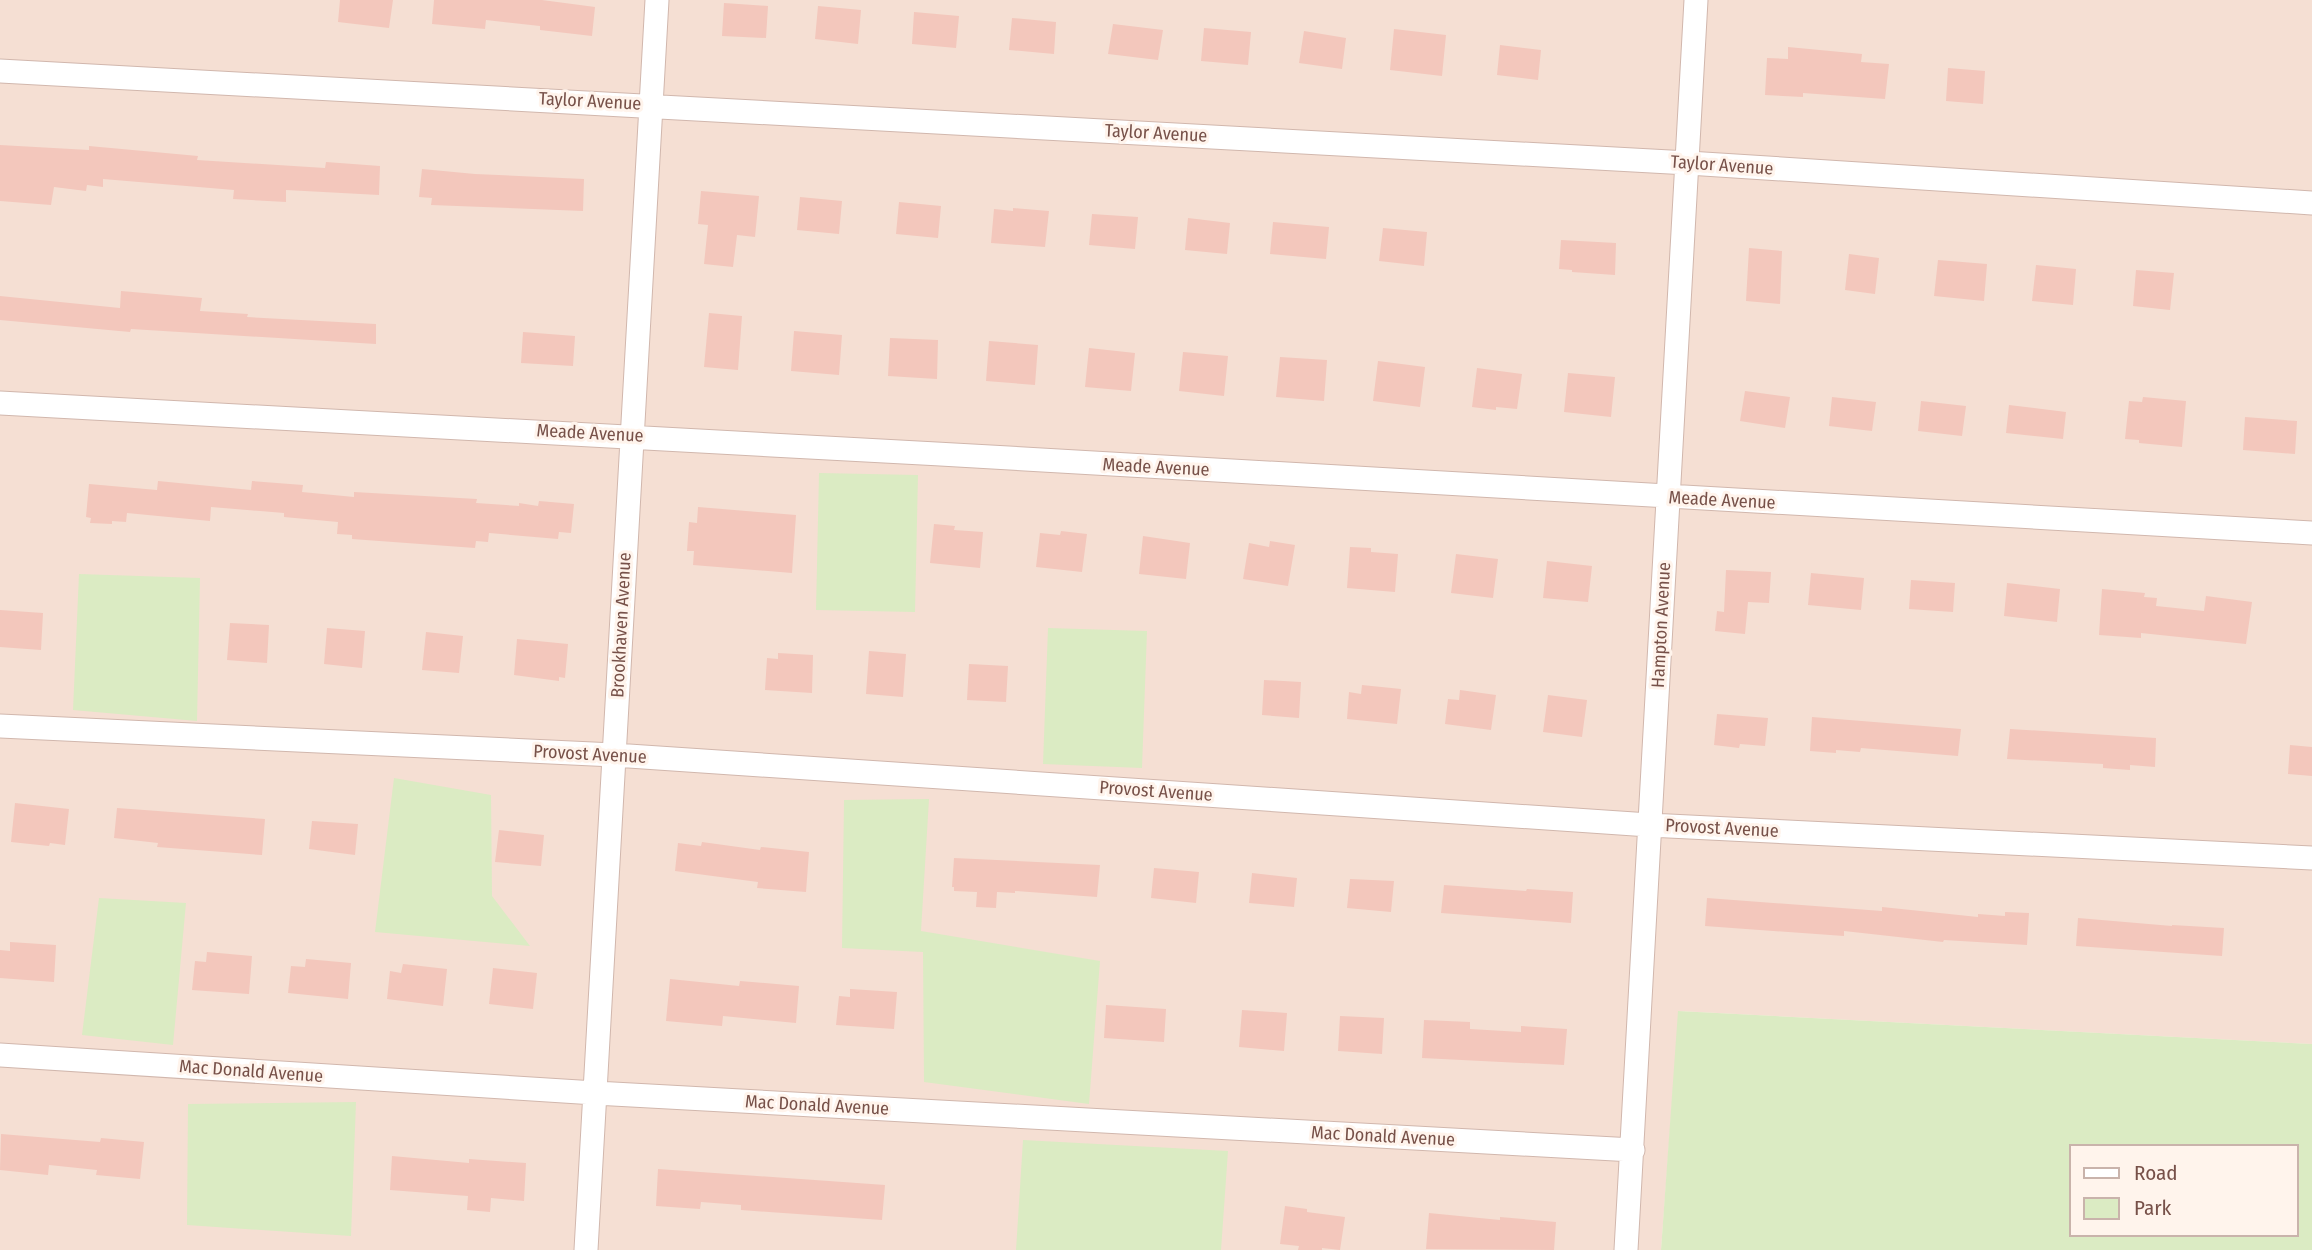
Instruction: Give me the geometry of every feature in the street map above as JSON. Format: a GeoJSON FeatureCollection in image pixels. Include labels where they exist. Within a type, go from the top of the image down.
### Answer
{"type":"FeatureCollection","features":[{"type":"Feature","properties":{"kind":"street","name":"Brookhaven Avenue"},"geometry":{"type":"LineString","coordinates":[[586,1250],[657,0]]}},
{"type":"Feature","properties":{"kind":"street","name":"Hampton Avenue"},"geometry":{"type":"LineString","coordinates":[[1626,1250],[1696,0]]}},
{"type":"Feature","properties":{"kind":"street","name":"Taylor Avenue"},"geometry":{"type":"LineString","coordinates":[[0,71],[1688,163],[2312,203]]}},
{"type":"Feature","properties":{"kind":"street","name":"Meade Avenue"},"geometry":{"type":"LineString","coordinates":[[0,403],[632,435],[2312,533]]}},
{"type":"Feature","properties":{"kind":"street","name":"Provost Avenue"},"geometry":{"type":"LineString","coordinates":[[0,726],[614,755],[1649,825],[2312,858]]}},
{"type":"Feature","properties":{"kind":"street","name":"Mac Donald Avenue"},"geometry":{"type":"LineString","coordinates":[[0,1055],[595,1093],[1633,1150]]}},
{"type":"Feature","properties":{"kind":"shaded area"},"geometry":{"type":"Polygon","coordinates":[[[0,0],[2312,0],[2312,1044],[1679,1011],[1661,1250],[0,1250],[0,0]]]}},
{"type":"Feature","properties":{"kind":"green space"},"geometry":{"type":"Polygon","coordinates":[[[819,473],[918,475],[915,612],[816,610],[819,473]]]}},
{"type":"Feature","properties":{"kind":"green space"},"geometry":{"type":"Polygon","coordinates":[[[79,574],[200,578],[197,721],[73,710],[79,574]]]}},
{"type":"Feature","properties":{"kind":"green space"},"geometry":{"type":"Polygon","coordinates":[[[1048,628],[1147,631],[1142,768],[1043,764],[1048,628]]]}},
{"type":"Feature","properties":{"kind":"green space"},"geometry":{"type":"Polygon","coordinates":[[[394,778],[491,795],[492,896],[530,946],[375,932],[394,778]]]}},
{"type":"Feature","properties":{"kind":"green space"},"geometry":{"type":"Polygon","coordinates":[[[929,799],[921,931],[1100,961],[1089,1104],[924,1082],[923,952],[842,948],[844,800],[929,799]]]}},
{"type":"Feature","properties":{"kind":"green space"},"geometry":{"type":"Polygon","coordinates":[[[99,898],[186,903],[173,1045],[82,1035],[99,898]]]}},
{"type":"Feature","properties":{"kind":"green space"},"geometry":{"type":"Polygon","coordinates":[[[1678,1011],[2312,1044],[2312,1250],[1661,1250],[1678,1011]]]}},
{"type":"Feature","properties":{"kind":"green space"},"geometry":{"type":"Polygon","coordinates":[[[356,1102],[351,1236],[187,1225],[188,1104],[356,1102]]]}},
{"type":"Feature","properties":{"kind":"green space"},"geometry":{"type":"Polygon","coordinates":[[[1023,1140],[1228,1151],[1221,1250],[1016,1250],[1023,1140]]]}},
{"type":"Feature","properties":{"kind":"building"},"geometry":{"type":"Polygon","coordinates":[[[340,0],[393,0],[389,28],[338,22],[340,0]]]}},
{"type":"Feature","properties":{"kind":"building"},"geometry":{"type":"Polygon","coordinates":[[[434,0],[542,0],[595,7],[592,36],[540,30],[540,26],[486,20],[485,29],[432,24],[434,0]]]}},
{"type":"Feature","properties":{"kind":"building"},"geometry":{"type":"Polygon","coordinates":[[[724,3],[768,6],[766,38],[722,36],[724,3]]]}},
{"type":"Feature","properties":{"kind":"building"},"geometry":{"type":"Polygon","coordinates":[[[818,6],[861,10],[858,44],[815,39],[818,6]]]}},
{"type":"Feature","properties":{"kind":"building"},"geometry":{"type":"Polygon","coordinates":[[[914,12],[959,16],[956,48],[912,44],[914,12]]]}},
{"type":"Feature","properties":{"kind":"building"},"geometry":{"type":"Polygon","coordinates":[[[1012,18],[1056,22],[1054,54],[1009,50],[1012,18]]]}},
{"type":"Feature","properties":{"kind":"building"},"geometry":{"type":"Polygon","coordinates":[[[1113,24],[1163,30],[1158,60],[1108,54],[1113,24]]]}},
{"type":"Feature","properties":{"kind":"building"},"geometry":{"type":"Polygon","coordinates":[[[1204,28],[1251,32],[1248,65],[1201,61],[1204,28]]]}},
{"type":"Feature","properties":{"kind":"building"},"geometry":{"type":"Polygon","coordinates":[[[1394,29],[1446,35],[1442,76],[1390,70],[1394,29]]]}},
{"type":"Feature","properties":{"kind":"building"},"geometry":{"type":"Polygon","coordinates":[[[1304,31],[1346,38],[1342,69],[1299,63],[1304,31]]]}},
{"type":"Feature","properties":{"kind":"building"},"geometry":{"type":"Polygon","coordinates":[[[1500,45],[1541,50],[1538,80],[1497,75],[1500,45]]]}},
{"type":"Feature","properties":{"kind":"building"},"geometry":{"type":"Polygon","coordinates":[[[1788,47],[1862,54],[1861,62],[1889,64],[1885,99],[1803,93],[1803,97],[1765,95],[1767,58],[1788,59],[1788,47]]]}},
{"type":"Feature","properties":{"kind":"building"},"geometry":{"type":"Polygon","coordinates":[[[1948,68],[1985,71],[1983,104],[1946,101],[1948,68]]]}},
{"type":"Feature","properties":{"kind":"building"},"geometry":{"type":"Polygon","coordinates":[[[0,145],[89,150],[89,146],[198,156],[197,160],[325,168],[326,162],[380,166],[379,195],[286,190],[286,202],[233,199],[234,190],[103,179],[103,187],[87,185],[86,191],[54,187],[51,205],[0,201],[0,145]]]}},
{"type":"Feature","properties":{"kind":"building"},"geometry":{"type":"Polygon","coordinates":[[[422,169],[584,179],[583,211],[431,205],[432,198],[419,197],[422,169]]]}},
{"type":"Feature","properties":{"kind":"building"},"geometry":{"type":"Polygon","coordinates":[[[701,191],[759,196],[755,237],[737,235],[733,267],[704,264],[708,225],[698,224],[701,191]]]}},
{"type":"Feature","properties":{"kind":"building"},"geometry":{"type":"Polygon","coordinates":[[[800,197],[842,201],[839,234],[797,230],[800,197]]]}},
{"type":"Feature","properties":{"kind":"building"},"geometry":{"type":"Polygon","coordinates":[[[899,202],[941,206],[938,238],[896,234],[899,202]]]}},
{"type":"Feature","properties":{"kind":"building"},"geometry":{"type":"Polygon","coordinates":[[[1013,208],[1049,211],[1045,247],[991,243],[994,209],[1013,211],[1013,208]]]}},
{"type":"Feature","properties":{"kind":"building"},"geometry":{"type":"Polygon","coordinates":[[[1092,214],[1138,217],[1135,249],[1089,245],[1092,214]]]}},
{"type":"Feature","properties":{"kind":"building"},"geometry":{"type":"Polygon","coordinates":[[[1188,218],[1230,223],[1227,254],[1185,250],[1188,218]]]}},
{"type":"Feature","properties":{"kind":"building"},"geometry":{"type":"Polygon","coordinates":[[[1273,222],[1329,227],[1326,259],[1270,254],[1273,222]]]}},
{"type":"Feature","properties":{"kind":"building"},"geometry":{"type":"Polygon","coordinates":[[[1383,228],[1427,232],[1424,266],[1379,261],[1383,228]]]}},
{"type":"Feature","properties":{"kind":"building"},"geometry":{"type":"Polygon","coordinates":[[[1561,240],[1616,243],[1615,275],[1559,269],[1561,240]]]}},
{"type":"Feature","properties":{"kind":"building"},"geometry":{"type":"Polygon","coordinates":[[[1749,248],[1782,251],[1780,304],[1746,301],[1749,248]]]}},
{"type":"Feature","properties":{"kind":"building"},"geometry":{"type":"Polygon","coordinates":[[[1849,254],[1879,258],[1875,294],[1845,290],[1849,254]]]}},
{"type":"Feature","properties":{"kind":"building"},"geometry":{"type":"Polygon","coordinates":[[[1938,260],[1987,264],[1984,301],[1934,296],[1938,260]]]}},
{"type":"Feature","properties":{"kind":"building"},"geometry":{"type":"Polygon","coordinates":[[[2036,265],[2076,269],[2073,305],[2032,301],[2036,265]]]}},
{"type":"Feature","properties":{"kind":"building"},"geometry":{"type":"Polygon","coordinates":[[[2136,270],[2174,273],[2170,310],[2133,306],[2136,270]]]}},
{"type":"Feature","properties":{"kind":"building"},"geometry":{"type":"Polygon","coordinates":[[[121,291],[202,298],[200,311],[248,314],[247,317],[376,324],[376,344],[131,329],[130,332],[0,320],[0,296],[120,308],[121,291]]]}},
{"type":"Feature","properties":{"kind":"building"},"geometry":{"type":"Polygon","coordinates":[[[709,313],[742,316],[738,370],[704,367],[709,313]]]}},
{"type":"Feature","properties":{"kind":"building"},"geometry":{"type":"Polygon","coordinates":[[[794,331],[842,335],[839,375],[791,371],[794,331]]]}},
{"type":"Feature","properties":{"kind":"building"},"geometry":{"type":"Polygon","coordinates":[[[523,332],[575,336],[573,366],[521,363],[523,332]]]}},
{"type":"Feature","properties":{"kind":"building"},"geometry":{"type":"Polygon","coordinates":[[[890,338],[938,340],[937,379],[888,376],[890,338]]]}},
{"type":"Feature","properties":{"kind":"building"},"geometry":{"type":"Polygon","coordinates":[[[989,341],[1038,345],[1035,385],[986,381],[989,341]]]}},
{"type":"Feature","properties":{"kind":"building"},"geometry":{"type":"Polygon","coordinates":[[[1089,348],[1135,353],[1131,391],[1085,387],[1089,348]]]}},
{"type":"Feature","properties":{"kind":"building"},"geometry":{"type":"Polygon","coordinates":[[[1183,352],[1228,356],[1224,396],[1179,391],[1183,352]]]}},
{"type":"Feature","properties":{"kind":"building"},"geometry":{"type":"Polygon","coordinates":[[[1280,357],[1327,360],[1324,401],[1276,397],[1280,357]]]}},
{"type":"Feature","properties":{"kind":"building"},"geometry":{"type":"Polygon","coordinates":[[[1378,361],[1425,367],[1420,407],[1373,401],[1378,361]]]}},
{"type":"Feature","properties":{"kind":"building"},"geometry":{"type":"Polygon","coordinates":[[[1477,368],[1522,374],[1517,409],[1472,407],[1477,368]]]}},
{"type":"Feature","properties":{"kind":"building"},"geometry":{"type":"Polygon","coordinates":[[[1568,373],[1615,377],[1611,417],[1564,412],[1568,373]]]}},
{"type":"Feature","properties":{"kind":"building"},"geometry":{"type":"Polygon","coordinates":[[[1745,391],[1790,397],[1785,428],[1740,421],[1745,391]]]}},
{"type":"Feature","properties":{"kind":"building"},"geometry":{"type":"Polygon","coordinates":[[[1832,397],[1876,402],[1872,431],[1829,426],[1832,397]]]}},
{"type":"Feature","properties":{"kind":"building"},"geometry":{"type":"Polygon","coordinates":[[[2143,397],[2186,401],[2182,447],[2125,439],[2129,401],[2142,402],[2143,397]]]}},
{"type":"Feature","properties":{"kind":"building"},"geometry":{"type":"Polygon","coordinates":[[[1921,401],[1966,406],[1962,436],[1918,431],[1921,401]]]}},
{"type":"Feature","properties":{"kind":"building"},"geometry":{"type":"Polygon","coordinates":[[[2009,405],[2066,412],[2063,439],[2006,433],[2009,405]]]}},
{"type":"Feature","properties":{"kind":"building"},"geometry":{"type":"Polygon","coordinates":[[[2245,417],[2297,421],[2295,454],[2243,450],[2245,417]]]}},
{"type":"Feature","properties":{"kind":"building"},"geometry":{"type":"Polygon","coordinates":[[[158,481],[251,490],[252,481],[303,485],[302,492],[354,497],[354,492],[477,499],[476,503],[519,506],[519,503],[538,506],[539,501],[574,504],[571,533],[559,532],[558,539],[489,533],[488,542],[476,541],[475,548],[352,539],[352,535],[337,534],[338,522],[284,517],[284,513],[211,507],[210,521],[127,513],[126,522],[112,521],[112,524],[90,523],[91,518],[86,517],[89,484],[157,490],[158,481]]]}},
{"type":"Feature","properties":{"kind":"building"},"geometry":{"type":"Polygon","coordinates":[[[698,507],[796,515],[792,573],[693,565],[694,551],[687,551],[689,522],[697,523],[698,507]]]}},
{"type":"Feature","properties":{"kind":"building"},"geometry":{"type":"Polygon","coordinates":[[[934,524],[955,526],[954,530],[983,532],[980,568],[930,563],[934,524]]]}},
{"type":"Feature","properties":{"kind":"building"},"geometry":{"type":"Polygon","coordinates":[[[1061,531],[1087,534],[1082,572],[1036,567],[1040,533],[1060,535],[1061,531]]]}},
{"type":"Feature","properties":{"kind":"building"},"geometry":{"type":"Polygon","coordinates":[[[1143,536],[1190,543],[1186,579],[1139,574],[1143,536]]]}},
{"type":"Feature","properties":{"kind":"building"},"geometry":{"type":"Polygon","coordinates":[[[1270,541],[1295,545],[1288,586],[1243,579],[1249,543],[1269,547],[1270,541]]]}},
{"type":"Feature","properties":{"kind":"building"},"geometry":{"type":"Polygon","coordinates":[[[1350,547],[1398,554],[1395,592],[1347,588],[1350,547]]]}},
{"type":"Feature","properties":{"kind":"building"},"geometry":{"type":"Polygon","coordinates":[[[1456,554],[1498,559],[1493,598],[1451,593],[1456,554]]]}},
{"type":"Feature","properties":{"kind":"building"},"geometry":{"type":"Polygon","coordinates":[[[1547,561],[1592,566],[1588,602],[1543,598],[1547,561]]]}},
{"type":"Feature","properties":{"kind":"building"},"geometry":{"type":"Polygon","coordinates":[[[1726,570],[1771,572],[1769,603],[1748,602],[1745,634],[1715,631],[1717,611],[1724,612],[1726,570]]]}},
{"type":"Feature","properties":{"kind":"building"},"geometry":{"type":"Polygon","coordinates":[[[1811,573],[1864,578],[1861,610],[1808,605],[1811,573]]]}},
{"type":"Feature","properties":{"kind":"building"},"geometry":{"type":"Polygon","coordinates":[[[1911,580],[1955,583],[1953,612],[1909,609],[1911,580]]]}},
{"type":"Feature","properties":{"kind":"building"},"geometry":{"type":"Polygon","coordinates":[[[2007,583],[2060,589],[2057,622],[2004,616],[2007,583]]]}},
{"type":"Feature","properties":{"kind":"building"},"geometry":{"type":"Polygon","coordinates":[[[2102,589],[2145,593],[2144,597],[2157,598],[2156,606],[2204,611],[2206,596],[2252,602],[2246,644],[2141,633],[2141,638],[2099,635],[2102,589]]]}},
{"type":"Feature","properties":{"kind":"building"},"geometry":{"type":"Polygon","coordinates":[[[0,610],[43,613],[41,650],[0,647],[0,610]]]}},
{"type":"Feature","properties":{"kind":"building"},"geometry":{"type":"Polygon","coordinates":[[[230,623],[269,625],[267,663],[227,660],[230,623]]]}},
{"type":"Feature","properties":{"kind":"building"},"geometry":{"type":"Polygon","coordinates":[[[327,628],[365,631],[362,668],[324,664],[327,628]]]}},
{"type":"Feature","properties":{"kind":"building"},"geometry":{"type":"Polygon","coordinates":[[[426,632],[463,636],[459,673],[422,670],[426,632]]]}},
{"type":"Feature","properties":{"kind":"building"},"geometry":{"type":"Polygon","coordinates":[[[517,639],[568,644],[565,678],[559,677],[559,681],[514,675],[517,639]]]}},
{"type":"Feature","properties":{"kind":"building"},"geometry":{"type":"Polygon","coordinates":[[[869,651],[906,654],[903,697],[866,694],[869,651]]]}},
{"type":"Feature","properties":{"kind":"building"},"geometry":{"type":"Polygon","coordinates":[[[778,653],[813,655],[812,693],[765,690],[767,658],[778,659],[778,653]]]}},
{"type":"Feature","properties":{"kind":"building"},"geometry":{"type":"Polygon","coordinates":[[[969,664],[1008,666],[1006,702],[967,700],[969,664]]]}},
{"type":"Feature","properties":{"kind":"building"},"geometry":{"type":"Polygon","coordinates":[[[1264,680],[1301,682],[1299,718],[1262,715],[1264,680]]]}},
{"type":"Feature","properties":{"kind":"building"},"geometry":{"type":"Polygon","coordinates":[[[1362,685],[1401,689],[1397,724],[1347,719],[1349,692],[1361,694],[1362,685]]]}},
{"type":"Feature","properties":{"kind":"building"},"geometry":{"type":"Polygon","coordinates":[[[1460,690],[1496,695],[1491,730],[1445,724],[1448,699],[1459,700],[1460,690]]]}},
{"type":"Feature","properties":{"kind":"building"},"geometry":{"type":"Polygon","coordinates":[[[1548,695],[1587,700],[1582,737],[1543,732],[1548,695]]]}},
{"type":"Feature","properties":{"kind":"building"},"geometry":{"type":"Polygon","coordinates":[[[1717,714],[1768,718],[1765,746],[1740,744],[1739,748],[1714,745],[1717,714]]]}},
{"type":"Feature","properties":{"kind":"building"},"geometry":{"type":"Polygon","coordinates":[[[1812,717],[1961,729],[1958,756],[1861,748],[1860,752],[1810,751],[1812,717]]]}},
{"type":"Feature","properties":{"kind":"building"},"geometry":{"type":"Polygon","coordinates":[[[2010,729],[2156,738],[2155,767],[2130,765],[2130,770],[2103,768],[2103,764],[2007,759],[2010,729]]]}},
{"type":"Feature","properties":{"kind":"building"},"geometry":{"type":"Polygon","coordinates":[[[2290,745],[2312,747],[2312,776],[2288,774],[2290,745]]]}},
{"type":"Feature","properties":{"kind":"building"},"geometry":{"type":"Polygon","coordinates":[[[15,803],[69,809],[65,845],[11,842],[15,803]]]}},
{"type":"Feature","properties":{"kind":"building"},"geometry":{"type":"Polygon","coordinates":[[[117,808],[265,819],[262,855],[157,847],[158,843],[114,838],[117,808]]]}},
{"type":"Feature","properties":{"kind":"building"},"geometry":{"type":"Polygon","coordinates":[[[312,821],[358,824],[355,855],[309,849],[312,821]]]}},
{"type":"Feature","properties":{"kind":"building"},"geometry":{"type":"Polygon","coordinates":[[[499,830],[544,835],[541,866],[495,862],[499,830]]]}},
{"type":"Feature","properties":{"kind":"building"},"geometry":{"type":"Polygon","coordinates":[[[702,842],[760,850],[761,847],[809,852],[806,892],[757,888],[758,882],[675,871],[678,843],[701,846],[702,842]]]}},
{"type":"Feature","properties":{"kind":"building"},"geometry":{"type":"Polygon","coordinates":[[[954,858],[1100,865],[1097,897],[997,892],[996,908],[976,907],[977,892],[954,891],[952,887],[954,858]]]}},
{"type":"Feature","properties":{"kind":"building"},"geometry":{"type":"Polygon","coordinates":[[[1154,868],[1199,872],[1196,903],[1151,898],[1154,868]]]}},
{"type":"Feature","properties":{"kind":"building"},"geometry":{"type":"Polygon","coordinates":[[[1252,873],[1297,878],[1294,907],[1249,903],[1252,873]]]}},
{"type":"Feature","properties":{"kind":"building"},"geometry":{"type":"Polygon","coordinates":[[[1350,879],[1394,881],[1391,912],[1347,908],[1350,879]]]}},
{"type":"Feature","properties":{"kind":"building"},"geometry":{"type":"Polygon","coordinates":[[[1444,885],[1573,892],[1571,923],[1441,913],[1444,885]]]}},
{"type":"Feature","properties":{"kind":"building"},"geometry":{"type":"Polygon","coordinates":[[[1707,898],[1882,911],[1882,907],[1978,917],[1978,914],[2005,916],[2005,912],[2029,913],[2027,945],[1943,942],[1844,931],[1844,936],[1705,926],[1707,898]]]}},
{"type":"Feature","properties":{"kind":"building"},"geometry":{"type":"Polygon","coordinates":[[[2078,918],[2224,928],[2222,956],[2076,946],[2078,918]]]}},
{"type":"Feature","properties":{"kind":"building"},"geometry":{"type":"Polygon","coordinates":[[[10,942],[56,945],[54,982],[0,978],[0,950],[10,951],[10,942]]]}},
{"type":"Feature","properties":{"kind":"building"},"geometry":{"type":"Polygon","coordinates":[[[207,952],[252,956],[249,994],[192,990],[195,961],[206,962],[207,952]]]}},
{"type":"Feature","properties":{"kind":"building"},"geometry":{"type":"Polygon","coordinates":[[[306,959],[351,963],[348,999],[288,993],[291,966],[305,967],[306,959]]]}},
{"type":"Feature","properties":{"kind":"building"},"geometry":{"type":"Polygon","coordinates":[[[403,964],[447,969],[443,1006],[387,999],[390,971],[401,973],[403,964]]]}},
{"type":"Feature","properties":{"kind":"building"},"geometry":{"type":"Polygon","coordinates":[[[493,968],[537,973],[533,1009],[489,1004],[493,968]]]}},
{"type":"Feature","properties":{"kind":"building"},"geometry":{"type":"Polygon","coordinates":[[[670,979],[739,986],[740,981],[799,986],[796,1023],[723,1016],[722,1026],[666,1021],[670,979]]]}},
{"type":"Feature","properties":{"kind":"building"},"geometry":{"type":"Polygon","coordinates":[[[850,989],[897,992],[894,1029],[836,1025],[839,996],[850,997],[850,989]]]}},
{"type":"Feature","properties":{"kind":"building"},"geometry":{"type":"Polygon","coordinates":[[[1106,1005],[1166,1009],[1164,1042],[1104,1038],[1106,1005]]]}},
{"type":"Feature","properties":{"kind":"building"},"geometry":{"type":"Polygon","coordinates":[[[1242,1010],[1287,1013],[1284,1051],[1239,1047],[1242,1010]]]}},
{"type":"Feature","properties":{"kind":"building"},"geometry":{"type":"Polygon","coordinates":[[[1340,1016],[1384,1018],[1382,1054],[1338,1051],[1340,1016]]]}},
{"type":"Feature","properties":{"kind":"building"},"geometry":{"type":"Polygon","coordinates":[[[1424,1020],[1470,1022],[1470,1029],[1521,1032],[1521,1026],[1567,1029],[1564,1065],[1422,1058],[1424,1020]]]}},
{"type":"Feature","properties":{"kind":"building"},"geometry":{"type":"Polygon","coordinates":[[[1,1134],[100,1142],[101,1138],[144,1142],[140,1179],[96,1175],[97,1170],[49,1165],[48,1175],[0,1170],[1,1134]]]}},
{"type":"Feature","properties":{"kind":"building"},"geometry":{"type":"Polygon","coordinates":[[[392,1156],[469,1163],[469,1159],[526,1163],[524,1201],[491,1198],[490,1212],[467,1210],[468,1196],[390,1190],[392,1156]]]}},
{"type":"Feature","properties":{"kind":"building"},"geometry":{"type":"Polygon","coordinates":[[[658,1169],[885,1185],[882,1220],[741,1210],[741,1205],[701,1202],[700,1209],[656,1206],[658,1169]]]}},
{"type":"Feature","properties":{"kind":"building"},"geometry":{"type":"Polygon","coordinates":[[[1285,1206],[1345,1217],[1340,1250],[1298,1250],[1299,1246],[1280,1244],[1285,1206]]]}},
{"type":"Feature","properties":{"kind":"building"},"geometry":{"type":"Polygon","coordinates":[[[1429,1213],[1556,1222],[1554,1250],[1426,1249],[1429,1213]]]}}]}
